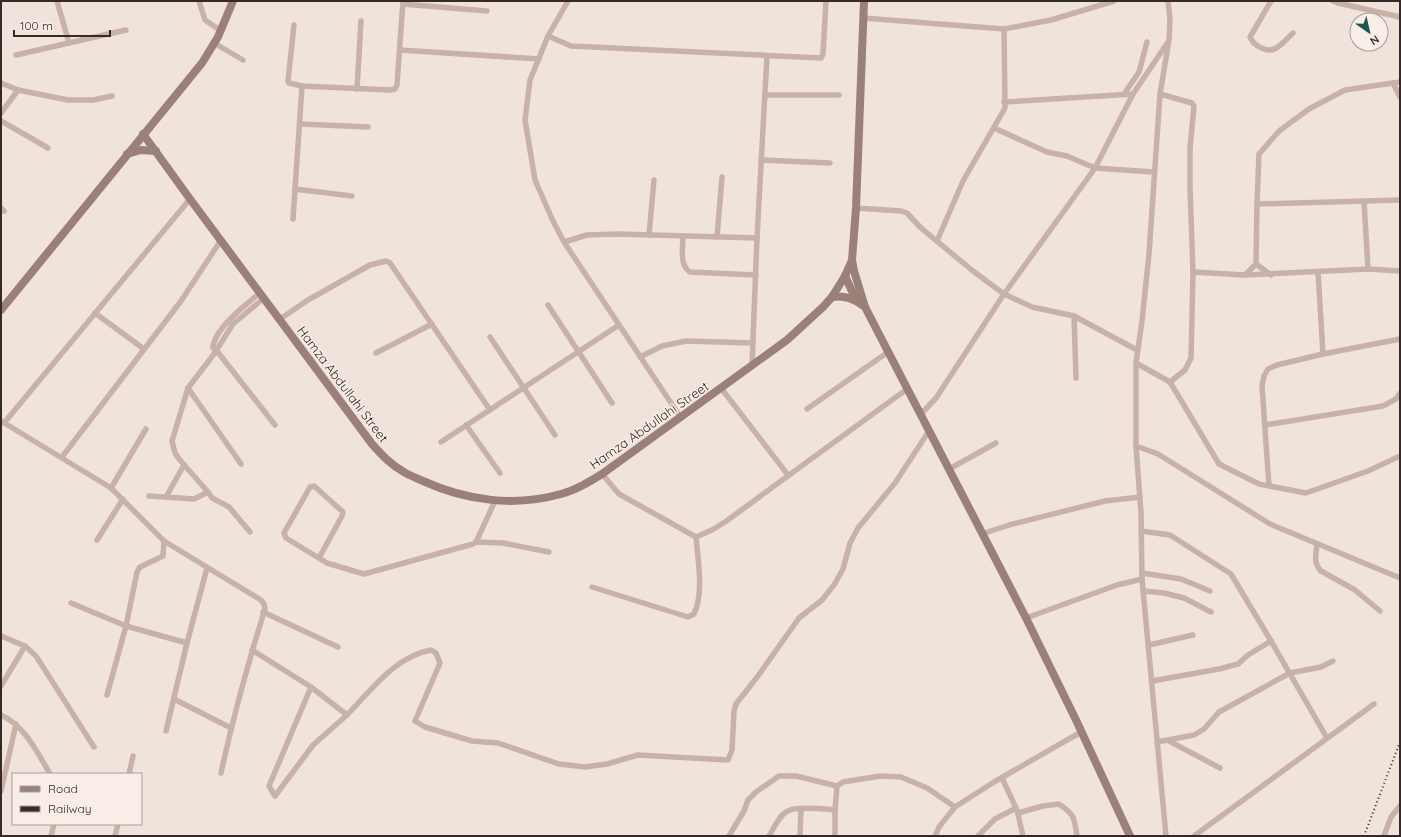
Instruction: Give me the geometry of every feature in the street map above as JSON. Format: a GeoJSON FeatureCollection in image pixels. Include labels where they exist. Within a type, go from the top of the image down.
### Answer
{"type":"FeatureCollection","features":[{"type":"Feature","properties":{"kind":"main road"},"geometry":{"type":"LineString","coordinates":[[1,310],[126,154],[182,89],[202,63],[221,31],[233,1]]}},
{"type":"Feature","properties":{"kind":"main road"},"geometry":{"type":"LineString","coordinates":[[864,1],[856,208],[852,260],[865,307],[1026,618],[1082,732],[1130,836]]}},
{"type":"Feature","properties":{"kind":"main road","name":"Hamza Abdullahi Street"},"geometry":{"type":"LineString","coordinates":[[143,134],[372,444],[387,460],[404,473],[436,487],[466,496],[495,501],[532,500],[560,494],[574,489],[602,474],[682,418],[787,340],[832,297],[845,276],[852,260]]}},
{"type":"Feature","properties":{"kind":"main road"},"geometry":{"type":"LineString","coordinates":[[126,154],[141,150],[156,151]]}},
{"type":"Feature","properties":{"kind":"main road"},"geometry":{"type":"LineString","coordinates":[[845,276],[857,281]]}},
{"type":"Feature","properties":{"kind":"main road"},"geometry":{"type":"LineString","coordinates":[[845,276],[856,300]]}},
{"type":"Feature","properties":{"kind":"main road"},"geometry":{"type":"LineString","coordinates":[[832,297],[849,297],[865,307]]}},
{"type":"Feature","properties":{"kind":"street"},"geometry":{"type":"LineString","coordinates":[[58,1],[69,43]]}},
{"type":"Feature","properties":{"kind":"street"},"geometry":{"type":"LineString","coordinates":[[199,1],[205,20],[221,31]]}},
{"type":"Feature","properties":{"kind":"street"},"geometry":{"type":"LineString","coordinates":[[568,1],[548,36],[530,80],[525,120],[536,180],[553,221],[564,242],[682,418]]}},
{"type":"Feature","properties":{"kind":"street"},"geometry":{"type":"LineString","coordinates":[[548,36],[571,46],[820,58],[822,57],[826,1]]}},
{"type":"Feature","properties":{"kind":"street"},"geometry":{"type":"LineString","coordinates":[[863,18],[1004,29],[1051,20],[1092,4],[1114,1]]}},
{"type":"Feature","properties":{"kind":"street"},"geometry":{"type":"LineString","coordinates":[[1166,836],[1142,576],[1140,497],[1136,446],[1136,363],[1149,262],[1160,94],[1169,40],[1170,18],[1168,1]]}},
{"type":"Feature","properties":{"kind":"street"},"geometry":{"type":"LineString","coordinates":[[1271,1],[1250,37],[1252,41],[1264,50],[1275,50],[1293,33]]}},
{"type":"Feature","properties":{"kind":"street"},"geometry":{"type":"LineString","coordinates":[[1333,1],[1338,3],[1353,3],[1400,17]]}},
{"type":"Feature","properties":{"kind":"street"},"geometry":{"type":"LineString","coordinates":[[294,25],[288,81],[291,84],[302,86],[391,90],[395,89],[397,85],[403,2],[487,11]]}},
{"type":"Feature","properties":{"kind":"street"},"geometry":{"type":"LineString","coordinates":[[357,89],[361,21]]}},
{"type":"Feature","properties":{"kind":"street"},"geometry":{"type":"LineString","coordinates":[[937,241],[964,181],[1004,108],[1004,29]]}},
{"type":"Feature","properties":{"kind":"street"},"geometry":{"type":"LineString","coordinates":[[16,55],[126,30]]}},
{"type":"Feature","properties":{"kind":"street"},"geometry":{"type":"LineString","coordinates":[[921,414],[936,398],[1004,294],[1095,168],[1133,94],[1169,40]]}},
{"type":"Feature","properties":{"kind":"street"},"geometry":{"type":"LineString","coordinates":[[1124,94],[1139,72],[1147,42]]}},
{"type":"Feature","properties":{"kind":"street"},"geometry":{"type":"LineString","coordinates":[[214,43],[243,60]]}},
{"type":"Feature","properties":{"kind":"street"},"geometry":{"type":"LineString","coordinates":[[400,50],[539,59]]}},
{"type":"Feature","properties":{"kind":"street"},"geometry":{"type":"LineString","coordinates":[[752,365],[767,56]]}},
{"type":"Feature","properties":{"kind":"street"},"geometry":{"type":"LineString","coordinates":[[1245,275],[1256,264],[1259,154],[1279,131],[1309,109],[1345,90],[1400,82]]}},
{"type":"Feature","properties":{"kind":"street"},"geometry":{"type":"LineString","coordinates":[[1,83],[18,90],[68,100],[93,100],[112,96]]}},
{"type":"Feature","properties":{"kind":"street"},"geometry":{"type":"LineString","coordinates":[[1392,83],[1400,97]]}},
{"type":"Feature","properties":{"kind":"street"},"geometry":{"type":"LineString","coordinates":[[293,219],[302,86]]}},
{"type":"Feature","properties":{"kind":"street"},"geometry":{"type":"LineString","coordinates":[[1,113],[18,90]]}},
{"type":"Feature","properties":{"kind":"street"},"geometry":{"type":"LineString","coordinates":[[1004,102],[1133,94]]}},
{"type":"Feature","properties":{"kind":"street"},"geometry":{"type":"LineString","coordinates":[[1160,94],[1192,103],[1194,106],[1190,148],[1193,272],[1191,358],[1185,370],[1170,382]]}},
{"type":"Feature","properties":{"kind":"street"},"geometry":{"type":"LineString","coordinates":[[765,95],[839,95]]}},
{"type":"Feature","properties":{"kind":"street"},"geometry":{"type":"LineString","coordinates":[[1,121],[48,148]]}},
{"type":"Feature","properties":{"kind":"street"},"geometry":{"type":"LineString","coordinates":[[300,124],[368,127]]}},
{"type":"Feature","properties":{"kind":"street"},"geometry":{"type":"LineString","coordinates":[[994,128],[1047,152],[1067,156],[1095,168],[1154,172]]}},
{"type":"Feature","properties":{"kind":"street"},"geometry":{"type":"LineString","coordinates":[[761,160],[830,163]]}},
{"type":"Feature","properties":{"kind":"street"},"geometry":{"type":"LineString","coordinates":[[717,237],[722,177]]}},
{"type":"Feature","properties":{"kind":"street"},"geometry":{"type":"LineString","coordinates":[[649,235],[654,180]]}},
{"type":"Feature","properties":{"kind":"street"},"geometry":{"type":"LineString","coordinates":[[295,189],[352,196]]}},
{"type":"Feature","properties":{"kind":"street"},"geometry":{"type":"LineString","coordinates":[[190,199],[2,422],[111,488],[164,541],[261,600],[264,604],[264,612],[231,728],[221,773]]}},
{"type":"Feature","properties":{"kind":"street"},"geometry":{"type":"LineString","coordinates":[[1257,204],[1400,200]]}},
{"type":"Feature","properties":{"kind":"street"},"geometry":{"type":"LineString","coordinates":[[1364,201],[1368,268]]}},
{"type":"Feature","properties":{"kind":"street"},"geometry":{"type":"LineString","coordinates":[[856,208],[901,211],[908,213],[921,228],[972,272],[1004,294],[1032,307],[1074,316],[1137,350]]}},
{"type":"Feature","properties":{"kind":"street"},"geometry":{"type":"LineString","coordinates":[[564,242],[586,235],[757,238]]}},
{"type":"Feature","properties":{"kind":"street"},"geometry":{"type":"LineString","coordinates":[[683,236],[683,264],[685,269],[690,272],[756,275]]}},
{"type":"Feature","properties":{"kind":"street"},"geometry":{"type":"LineString","coordinates":[[62,457],[181,301],[221,240]]}},
{"type":"Feature","properties":{"kind":"street"},"geometry":{"type":"LineString","coordinates":[[280,319],[308,300],[370,265],[386,261],[390,263],[490,410]]}},
{"type":"Feature","properties":{"kind":"street"},"geometry":{"type":"LineString","coordinates":[[1256,264],[1272,275]]}},
{"type":"Feature","properties":{"kind":"street"},"geometry":{"type":"LineString","coordinates":[[1193,272],[1272,275],[1368,268],[1400,271]]}},
{"type":"Feature","properties":{"kind":"street"},"geometry":{"type":"LineString","coordinates":[[1318,272],[1323,354]]}},
{"type":"Feature","properties":{"kind":"street"},"geometry":{"type":"LineString","coordinates":[[250,532],[229,507],[212,498],[184,465],[176,453],[172,441],[188,388],[233,324],[262,295]]}},
{"type":"Feature","properties":{"kind":"street"},"geometry":{"type":"LineString","coordinates":[[548,305],[612,403]]}},
{"type":"Feature","properties":{"kind":"street"},"geometry":{"type":"LineString","coordinates":[[95,313],[144,349]]}},
{"type":"Feature","properties":{"kind":"street"},"geometry":{"type":"LineString","coordinates":[[1074,316],[1076,378]]}},
{"type":"Feature","properties":{"kind":"street"},"geometry":{"type":"LineString","coordinates":[[376,353],[432,324]]}},
{"type":"Feature","properties":{"kind":"street"},"geometry":{"type":"LineString","coordinates":[[442,442],[619,325]]}},
{"type":"Feature","properties":{"kind":"street"},"geometry":{"type":"LineString","coordinates":[[490,337],[555,435]]}},
{"type":"Feature","properties":{"kind":"street"},"geometry":{"type":"LineString","coordinates":[[1269,486],[1262,386],[1264,376],[1268,369],[1277,365],[1323,354],[1400,339]]}},
{"type":"Feature","properties":{"kind":"street"},"geometry":{"type":"LineString","coordinates":[[640,357],[662,346],[686,341],[753,344]]}},
{"type":"Feature","properties":{"kind":"street"},"geometry":{"type":"LineString","coordinates":[[215,350],[276,425]]}},
{"type":"Feature","properties":{"kind":"street"},"geometry":{"type":"LineString","coordinates":[[807,409],[888,352]]}},
{"type":"Feature","properties":{"kind":"street"},"geometry":{"type":"LineString","coordinates":[[1136,363],[1170,382],[1219,464],[1259,484],[1306,493],[1368,471],[1400,456]]}},
{"type":"Feature","properties":{"kind":"street"},"geometry":{"type":"LineString","coordinates":[[188,388],[241,464]]}},
{"type":"Feature","properties":{"kind":"street"},"geometry":{"type":"LineString","coordinates":[[721,388],[788,475]]}},
{"type":"Feature","properties":{"kind":"street"},"geometry":{"type":"LineString","coordinates":[[696,537],[725,522],[907,389]]}},
{"type":"Feature","properties":{"kind":"street"},"geometry":{"type":"LineString","coordinates":[[1265,425],[1383,406],[1396,399],[1400,393]]}},
{"type":"Feature","properties":{"kind":"street"},"geometry":{"type":"LineString","coordinates":[[466,425],[500,473]]}},
{"type":"Feature","properties":{"kind":"street"},"geometry":{"type":"LineString","coordinates":[[111,488],[146,429]]}},
{"type":"Feature","properties":{"kind":"street"},"geometry":{"type":"LineString","coordinates":[[311,687],[269,786],[274,796],[314,745],[347,715],[391,670],[420,652],[431,650],[436,653],[440,663],[415,721],[425,727],[472,741],[498,743],[558,764],[585,767],[607,764],[638,755],[728,760],[732,750],[734,711],[736,704],[763,670],[799,618],[822,600],[834,585],[842,569],[850,543],[858,528],[895,483],[929,431]]}},
{"type":"Feature","properties":{"kind":"street"},"geometry":{"type":"LineString","coordinates":[[949,469],[996,443]]}},
{"type":"Feature","properties":{"kind":"street"},"geometry":{"type":"LineString","coordinates":[[1136,446],[1158,454],[1270,524],[1400,578]]}},
{"type":"Feature","properties":{"kind":"street"},"geometry":{"type":"LineString","coordinates":[[166,497],[184,465]]}},
{"type":"Feature","properties":{"kind":"street"},"geometry":{"type":"LineString","coordinates":[[602,474],[619,494],[696,537]]}},
{"type":"Feature","properties":{"kind":"street"},"geometry":{"type":"LineString","coordinates":[[319,558],[343,512],[314,486],[310,486],[287,526],[284,535],[286,538],[327,564],[364,574],[476,542],[503,543],[549,552]]}},
{"type":"Feature","properties":{"kind":"street"},"geometry":{"type":"LineString","coordinates":[[149,496],[194,499],[208,492]]}},
{"type":"Feature","properties":{"kind":"street"},"geometry":{"type":"LineString","coordinates":[[982,534],[1009,525],[1105,501],[1140,497]]}},
{"type":"Feature","properties":{"kind":"street"},"geometry":{"type":"LineString","coordinates":[[97,540],[123,500]]}},
{"type":"Feature","properties":{"kind":"street"},"geometry":{"type":"LineString","coordinates":[[476,542],[495,501]]}},
{"type":"Feature","properties":{"kind":"street"},"geometry":{"type":"LineString","coordinates":[[1141,531],[1170,535],[1227,570],[1234,578],[1327,738]]}},
{"type":"Feature","properties":{"kind":"street"},"geometry":{"type":"LineString","coordinates":[[592,587],[688,617],[694,614],[696,609],[699,587],[696,537]]}},
{"type":"Feature","properties":{"kind":"street"},"geometry":{"type":"LineString","coordinates":[[107,695],[126,626],[137,572],[140,567],[163,556],[164,541]]}},
{"type":"Feature","properties":{"kind":"street"},"geometry":{"type":"LineString","coordinates":[[1317,544],[1315,562],[1321,571],[1355,590],[1380,611]]}},
{"type":"Feature","properties":{"kind":"street"},"geometry":{"type":"LineString","coordinates":[[166,731],[207,568]]}},
{"type":"Feature","properties":{"kind":"street"},"geometry":{"type":"LineString","coordinates":[[1026,618],[1142,576],[1181,579],[1210,591]]}},
{"type":"Feature","properties":{"kind":"street"},"geometry":{"type":"LineString","coordinates":[[1143,591],[1164,593],[1184,598],[1211,612]]}},
{"type":"Feature","properties":{"kind":"street"},"geometry":{"type":"LineString","coordinates":[[71,603],[126,626],[187,643]]}},
{"type":"Feature","properties":{"kind":"street"},"geometry":{"type":"LineString","coordinates":[[264,612],[338,647]]}},
{"type":"Feature","properties":{"kind":"street"},"geometry":{"type":"LineString","coordinates":[[1148,645],[1193,635]]}},
{"type":"Feature","properties":{"kind":"street"},"geometry":{"type":"LineString","coordinates":[[1,636],[25,646],[36,656],[94,747]]}},
{"type":"Feature","properties":{"kind":"street"},"geometry":{"type":"LineString","coordinates":[[1152,681],[1219,669],[1238,664],[1248,655],[1271,641]]}},
{"type":"Feature","properties":{"kind":"street"},"geometry":{"type":"LineString","coordinates":[[1,685],[25,646]]}},
{"type":"Feature","properties":{"kind":"street"},"geometry":{"type":"LineString","coordinates":[[252,650],[311,687],[347,715]]}},
{"type":"Feature","properties":{"kind":"street"},"geometry":{"type":"LineString","coordinates":[[1157,742],[1194,735],[1204,729],[1219,712],[1290,673],[1321,667],[1333,661]]}},
{"type":"Feature","properties":{"kind":"street"},"geometry":{"type":"LineString","coordinates":[[174,699],[231,728]]}},
{"type":"Feature","properties":{"kind":"street"},"geometry":{"type":"LineString","coordinates":[[1194,836],[1374,704]]}},
{"type":"Feature","properties":{"kind":"street"},"geometry":{"type":"LineString","coordinates":[[1,715],[16,724],[29,740],[49,773]]}},
{"type":"Feature","properties":{"kind":"street"},"geometry":{"type":"LineString","coordinates":[[1,791],[16,724]]}},
{"type":"Feature","properties":{"kind":"street"},"geometry":{"type":"LineString","coordinates":[[935,836],[938,827],[955,808],[1002,778],[1082,732]]}},
{"type":"Feature","properties":{"kind":"street"},"geometry":{"type":"LineString","coordinates":[[1168,741],[1220,768]]}},
{"type":"Feature","properties":{"kind":"street"},"geometry":{"type":"LineString","coordinates":[[129,773],[133,756]]}},
{"type":"Feature","properties":{"kind":"street"},"geometry":{"type":"LineString","coordinates":[[729,836],[744,811],[748,800],[756,792],[779,776],[796,776],[837,786],[843,782],[872,778],[901,777],[927,788],[955,808]]}},
{"type":"Feature","properties":{"kind":"street"},"geometry":{"type":"LineString","coordinates":[[1002,778],[1017,810],[1023,836]]}},
{"type":"Feature","properties":{"kind":"street"},"geometry":{"type":"LineString","coordinates":[[835,836],[837,786]]}},
{"type":"Feature","properties":{"kind":"street"},"geometry":{"type":"LineString","coordinates":[[978,836],[995,819],[1017,810],[1059,804],[1071,812],[1075,819],[1077,836]]}},
{"type":"Feature","properties":{"kind":"street"},"geometry":{"type":"LineString","coordinates":[[1384,836],[1391,817],[1400,806]]}},
{"type":"Feature","properties":{"kind":"street"},"geometry":{"type":"LineString","coordinates":[[769,836],[778,820],[788,811],[801,809],[835,810]]}},
{"type":"Feature","properties":{"kind":"street"},"geometry":{"type":"LineString","coordinates":[[800,836],[801,809]]}},
{"type":"Feature","properties":{"kind":"street"},"geometry":{"type":"LineString","coordinates":[[51,836],[54,825]]}},
{"type":"Feature","properties":{"kind":"street"},"geometry":{"type":"LineString","coordinates":[[115,836],[118,825]]}},
{"type":"Feature","properties":{"kind":"railway"},"geometry":{"type":"LineString","coordinates":[[1364,836],[1400,742]]}}]}
